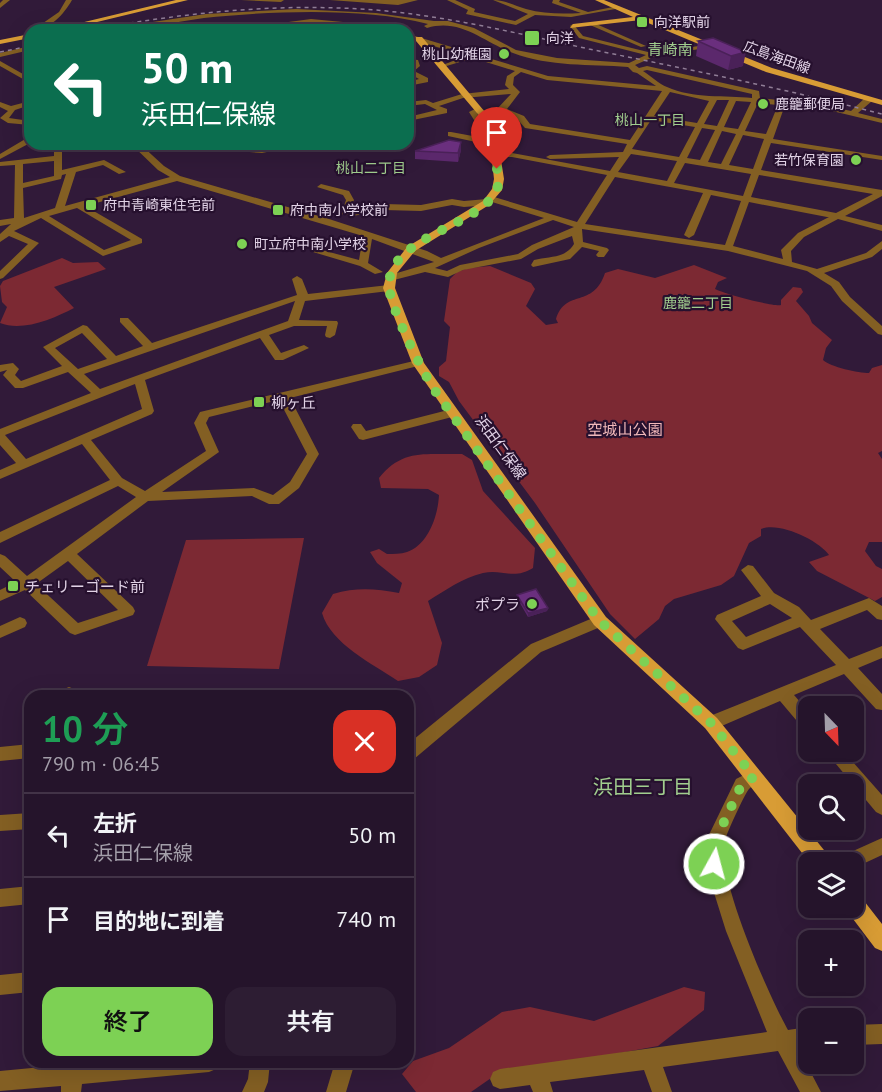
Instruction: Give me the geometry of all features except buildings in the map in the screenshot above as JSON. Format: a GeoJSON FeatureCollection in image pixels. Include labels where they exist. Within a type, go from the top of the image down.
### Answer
{"type":"FeatureCollection","features":[{"type":"Feature","properties":{"kind":"main road"},"geometry":{"type":"LineString","coordinates":[[81,24],[185,0]]}},
{"type":"Feature","properties":{"kind":"main road","name":"広島海田線"},"geometry":{"type":"LineString","coordinates":[[598,0],[793,79],[882,103]]}},
{"type":"Feature","properties":{"kind":"main road"},"geometry":{"type":"LineString","coordinates":[[573,26],[642,18]]}},
{"type":"Feature","properties":{"kind":"main road"},"geometry":{"type":"LineString","coordinates":[[0,42],[24,36]]}},
{"type":"Feature","properties":{"kind":"main road"},"geometry":{"type":"LineString","coordinates":[[386,280],[411,249],[490,200],[498,184],[496,155],[490,126],[480,110],[420,41]]}},
{"type":"Feature","properties":{"kind":"main road","name":"浜田仁保線"},"geometry":{"type":"LineString","coordinates":[[386,280],[418,363],[600,621],[711,723],[813,852]]}},
{"type":"Feature","properties":{"kind":"main road"},"geometry":{"type":"LineString","coordinates":[[864,917],[882,941]]}},
{"type":"Feature","properties":{"kind":"street"},"geometry":{"type":"LineString","coordinates":[[0,6],[7,0]]}},
{"type":"Feature","properties":{"kind":"street"},"geometry":{"type":"LineString","coordinates":[[45,24],[61,13],[69,0]]}},
{"type":"Feature","properties":{"kind":"street"},"geometry":{"type":"LineString","coordinates":[[244,0],[281,0]]}},
{"type":"Feature","properties":{"kind":"street"},"geometry":{"type":"LineString","coordinates":[[333,0],[398,3],[415,0]]}},
{"type":"Feature","properties":{"kind":"street"},"geometry":{"type":"LineString","coordinates":[[452,1],[469,0]]}},
{"type":"Feature","properties":{"kind":"street"},"geometry":{"type":"LineString","coordinates":[[504,4],[519,0]]}},
{"type":"Feature","properties":{"kind":"street"},"geometry":{"type":"LineString","coordinates":[[557,0],[554,2],[609,22]]}},
{"type":"Feature","properties":{"kind":"street"},"geometry":{"type":"LineString","coordinates":[[452,1],[473,10]]}},
{"type":"Feature","properties":{"kind":"street"},"geometry":{"type":"LineString","coordinates":[[495,3],[534,13],[572,18],[618,8]]}},
{"type":"Feature","properties":{"kind":"street"},"geometry":{"type":"LineString","coordinates":[[483,8],[468,13],[516,23],[534,13]]}},
{"type":"Feature","properties":{"kind":"street"},"geometry":{"type":"LineString","coordinates":[[141,10],[151,24],[220,15],[284,11],[382,15],[470,29],[524,54],[647,68],[728,85],[737,91],[756,93],[756,100],[724,167]]}},
{"type":"Feature","properties":{"kind":"street"},"geometry":{"type":"LineString","coordinates":[[280,24],[279,22],[284,11]]}},
{"type":"Feature","properties":{"kind":"street"},"geometry":{"type":"LineString","coordinates":[[295,24],[382,15]]}},
{"type":"Feature","properties":{"kind":"street"},"geometry":{"type":"LineString","coordinates":[[353,18],[399,24]]}},
{"type":"Feature","properties":{"kind":"street"},"geometry":{"type":"LineString","coordinates":[[324,22],[339,24]]}},
{"type":"Feature","properties":{"kind":"street"},"geometry":{"type":"LineString","coordinates":[[420,41],[423,30],[433,23]]}},
{"type":"Feature","properties":{"kind":"street"},"geometry":{"type":"LineString","coordinates":[[592,24],[656,54]]}},
{"type":"Feature","properties":{"kind":"street"},"geometry":{"type":"LineString","coordinates":[[573,26],[581,37],[656,54],[712,46]]}},
{"type":"Feature","properties":{"kind":"street"},"geometry":{"type":"LineString","coordinates":[[414,38],[559,79],[667,90],[711,98],[824,106],[882,121]]}},
{"type":"Feature","properties":{"kind":"street"},"geometry":{"type":"LineString","coordinates":[[414,43],[420,41]]}},
{"type":"Feature","properties":{"kind":"street"},"geometry":{"type":"LineString","coordinates":[[414,60],[451,48]]}},
{"type":"Feature","properties":{"kind":"street"},"geometry":{"type":"LineString","coordinates":[[0,55],[24,49]]}},
{"type":"Feature","properties":{"kind":"street"},"geometry":{"type":"LineString","coordinates":[[632,68],[656,54]]}},
{"type":"Feature","properties":{"kind":"street"},"geometry":{"type":"LineString","coordinates":[[442,67],[474,55]]}},
{"type":"Feature","properties":{"kind":"street"},"geometry":{"type":"LineString","coordinates":[[559,79],[570,61]]}},
{"type":"Feature","properties":{"kind":"street"},"geometry":{"type":"LineString","coordinates":[[0,63],[24,77]]}},
{"type":"Feature","properties":{"kind":"street"},"geometry":{"type":"LineString","coordinates":[[632,68],[667,90]]}},
{"type":"Feature","properties":{"kind":"street"},"geometry":{"type":"LineString","coordinates":[[522,69],[511,76],[509,85],[516,92],[501,109],[521,118],[528,126],[703,164],[882,193]]}},
{"type":"Feature","properties":{"kind":"street"},"geometry":{"type":"LineString","coordinates":[[564,71],[613,77],[626,83],[624,86]]}},
{"type":"Feature","properties":{"kind":"street"},"geometry":{"type":"LineString","coordinates":[[414,74],[425,80],[414,83]]}},
{"type":"Feature","properties":{"kind":"street"},"geometry":{"type":"LineString","coordinates":[[425,269],[448,274],[460,268],[521,256],[535,247],[579,228],[667,90]]}},
{"type":"Feature","properties":{"kind":"street"},"geometry":{"type":"LineString","coordinates":[[433,105],[468,96],[514,91]]}},
{"type":"Feature","properties":{"kind":"street"},"geometry":{"type":"LineString","coordinates":[[669,185],[714,103],[711,98]]}},
{"type":"Feature","properties":{"kind":"street"},"geometry":{"type":"LineString","coordinates":[[703,164],[734,98]]}},
{"type":"Feature","properties":{"kind":"street"},"geometry":{"type":"LineString","coordinates":[[852,114],[869,99]]}},
{"type":"Feature","properties":{"kind":"street"},"geometry":{"type":"LineString","coordinates":[[414,104],[421,102],[444,111],[414,118]]}},
{"type":"Feature","properties":{"kind":"street"},"geometry":{"type":"LineString","coordinates":[[728,248],[754,172],[782,102]]}},
{"type":"Feature","properties":{"kind":"street"},"geometry":{"type":"LineString","coordinates":[[0,104],[11,109],[24,105]]}},
{"type":"Feature","properties":{"kind":"street"},"geometry":{"type":"LineString","coordinates":[[1,119],[12,111],[11,109]]}},
{"type":"Feature","properties":{"kind":"street"},"geometry":{"type":"LineString","coordinates":[[451,134],[476,140],[482,138],[483,128],[472,112],[480,110]]}},
{"type":"Feature","properties":{"kind":"street"},"geometry":{"type":"LineString","coordinates":[[866,116],[882,130]]}},
{"type":"Feature","properties":{"kind":"street"},"geometry":{"type":"LineString","coordinates":[[649,117],[882,158]]}},
{"type":"Feature","properties":{"kind":"street"},"geometry":{"type":"LineString","coordinates":[[1,119],[24,123]]}},
{"type":"Feature","properties":{"kind":"street"},"geometry":{"type":"LineString","coordinates":[[0,158],[24,144]]}},
{"type":"Feature","properties":{"kind":"street"},"geometry":{"type":"LineString","coordinates":[[544,161],[548,157],[630,149]]}},
{"type":"Feature","properties":{"kind":"street"},"geometry":{"type":"LineString","coordinates":[[19,187],[46,182],[58,177],[57,150]]}},
{"type":"Feature","properties":{"kind":"street"},"geometry":{"type":"LineString","coordinates":[[141,150],[160,168],[177,178],[326,221],[411,249],[442,262]]}},
{"type":"Feature","properties":{"kind":"street"},"geometry":{"type":"LineString","coordinates":[[496,155],[544,161],[745,198],[841,217],[882,228]]}},
{"type":"Feature","properties":{"kind":"street"},"geometry":{"type":"LineString","coordinates":[[0,164],[57,158]]}},
{"type":"Feature","properties":{"kind":"street"},"geometry":{"type":"LineString","coordinates":[[19,162],[21,221]]}},
{"type":"Feature","properties":{"kind":"street"},"geometry":{"type":"LineString","coordinates":[[58,174],[105,162],[122,172]]}},
{"type":"Feature","properties":{"kind":"street"},"geometry":{"type":"LineString","coordinates":[[59,211],[72,170]]}},
{"type":"Feature","properties":{"kind":"street"},"geometry":{"type":"LineString","coordinates":[[0,223],[21,221],[177,178]]}},
{"type":"Feature","properties":{"kind":"street"},"geometry":{"type":"LineString","coordinates":[[321,187],[346,193],[350,200],[348,207],[326,221]]}},
{"type":"Feature","properties":{"kind":"street"},"geometry":{"type":"LineString","coordinates":[[688,235],[708,192]]}},
{"type":"Feature","properties":{"kind":"street"},"geometry":{"type":"LineString","coordinates":[[788,264],[786,250],[801,235],[841,217],[882,193]]}},
{"type":"Feature","properties":{"kind":"street"},"geometry":{"type":"LineString","coordinates":[[342,211],[353,213],[384,207],[421,208],[452,202],[464,204],[490,200],[579,228],[728,248],[817,272],[835,284],[846,299],[882,332]]}},
{"type":"Feature","properties":{"kind":"street"},"geometry":{"type":"LineString","coordinates":[[42,215],[103,253],[139,241],[78,205]]}},
{"type":"Feature","properties":{"kind":"street"},"geometry":{"type":"LineString","coordinates":[[0,369],[9,365],[13,369],[9,375],[19,386],[114,360],[294,298],[386,280],[425,269],[476,246],[551,218]]}},
{"type":"Feature","properties":{"kind":"street"},"geometry":{"type":"LineString","coordinates":[[4,236],[21,221]]}},
{"type":"Feature","properties":{"kind":"street"},"geometry":{"type":"LineString","coordinates":[[536,264],[543,260],[562,259],[573,253],[579,244],[579,228]]}},
{"type":"Feature","properties":{"kind":"street"},"geometry":{"type":"LineString","coordinates":[[363,264],[368,235]]}},
{"type":"Feature","properties":{"kind":"street"},"geometry":{"type":"LineString","coordinates":[[0,276],[34,243],[4,236]]}},
{"type":"Feature","properties":{"kind":"street"},"geometry":{"type":"LineString","coordinates":[[579,244],[604,250],[601,255]]}},
{"type":"Feature","properties":{"kind":"street"},"geometry":{"type":"LineString","coordinates":[[817,272],[869,255],[882,244]]}},
{"type":"Feature","properties":{"kind":"street"},"geometry":{"type":"LineString","coordinates":[[318,252],[363,264],[386,280]]}},
{"type":"Feature","properties":{"kind":"street"},"geometry":{"type":"LineString","coordinates":[[293,323],[303,293],[297,279]]}},
{"type":"Feature","properties":{"kind":"street"},"geometry":{"type":"LineString","coordinates":[[124,320],[150,347]]}},
{"type":"Feature","properties":{"kind":"street"},"geometry":{"type":"LineString","coordinates":[[24,465],[0,435],[139,378],[293,323],[333,323],[330,335]]}},
{"type":"Feature","properties":{"kind":"street"},"geometry":{"type":"LineString","coordinates":[[99,394],[48,347],[83,328],[114,360]]}},
{"type":"Feature","properties":{"kind":"street"},"geometry":{"type":"LineString","coordinates":[[204,328],[224,348]]}},
{"type":"Feature","properties":{"kind":"street"},"geometry":{"type":"LineString","coordinates":[[263,334],[279,358],[304,348]]}},
{"type":"Feature","properties":{"kind":"street"},"geometry":{"type":"LineString","coordinates":[[0,596],[26,584],[144,497],[213,452],[200,423],[204,415],[418,363]]}},
{"type":"Feature","properties":{"kind":"street"},"geometry":{"type":"LineString","coordinates":[[0,476],[148,411],[139,378]]}},
{"type":"Feature","properties":{"kind":"street"},"geometry":{"type":"LineString","coordinates":[[84,439],[118,481],[144,497],[254,492],[274,501],[295,484],[313,454],[283,396]]}},
{"type":"Feature","properties":{"kind":"street"},"geometry":{"type":"LineString","coordinates":[[357,427],[363,436],[452,413]]}},
{"type":"Feature","properties":{"kind":"street"},"geometry":{"type":"LineString","coordinates":[[0,538],[118,481]]}},
{"type":"Feature","properties":{"kind":"street"},"geometry":{"type":"LineString","coordinates":[[0,559],[75,629],[83,630],[106,617],[128,611],[69,553]]}},
{"type":"Feature","properties":{"kind":"street"},"geometry":{"type":"LineString","coordinates":[[748,570],[769,597],[794,611],[882,704]]}},
{"type":"Feature","properties":{"kind":"street"},"geometry":{"type":"LineString","coordinates":[[769,597],[763,603],[722,619],[743,644],[869,603],[882,615]]}},
{"type":"Feature","properties":{"kind":"street"},"geometry":{"type":"LineString","coordinates":[[414,749],[536,648],[600,621]]}},
{"type":"Feature","properties":{"kind":"street"},"geometry":{"type":"LineString","coordinates":[[0,632],[20,623]]}},
{"type":"Feature","properties":{"kind":"street"},"geometry":{"type":"LineString","coordinates":[[711,723],[882,652]]}},
{"type":"Feature","properties":{"kind":"street"},"geometry":{"type":"LineString","coordinates":[[783,693],[798,710]]}},
{"type":"Feature","properties":{"kind":"street"},"geometry":{"type":"LineString","coordinates":[[0,754],[24,752]]}},
{"type":"Feature","properties":{"kind":"street"},"geometry":{"type":"LineString","coordinates":[[843,762],[882,807]]}},
{"type":"Feature","properties":{"kind":"street"},"geometry":{"type":"LineString","coordinates":[[754,777],[742,784],[715,841],[714,864],[735,932],[782,1039],[811,1092]]}},
{"type":"Feature","properties":{"kind":"street"},"geometry":{"type":"LineString","coordinates":[[0,824],[24,822]]}},
{"type":"Feature","properties":{"kind":"street"},"geometry":{"type":"LineString","coordinates":[[864,854],[882,846]]}},
{"type":"Feature","properties":{"kind":"street"},"geometry":{"type":"LineString","coordinates":[[0,897],[24,895]]}},
{"type":"Feature","properties":{"kind":"street"},"geometry":{"type":"LineString","coordinates":[[0,984],[24,982]]}},
{"type":"Feature","properties":{"kind":"street"},"geometry":{"type":"LineString","coordinates":[[864,1035],[882,1035]]}},
{"type":"Feature","properties":{"kind":"street"},"geometry":{"type":"LineString","coordinates":[[500,1079],[540,1083],[650,1058],[798,1038]]}},
{"type":"Feature","properties":{"kind":"street"},"geometry":{"type":"LineString","coordinates":[[650,1058],[662,1092]]}},
{"type":"Feature","properties":{"kind":"street"},"geometry":{"type":"LineString","coordinates":[[0,1082],[72,1083],[170,1068]]}},
{"type":"Feature","properties":{"kind":"street"},"geometry":{"type":"LineString","coordinates":[[252,1092],[258,1082],[259,1068]]}},
{"type":"Feature","properties":{"kind":"street"},"geometry":{"type":"LineString","coordinates":[[336,1092],[343,1068]]}},
{"type":"Feature","properties":{"kind":"green space"},"geometry":{"type":"Polygon","coordinates":[[[62,258],[73,263],[98,262],[106,269],[54,287],[74,308],[47,320],[28,325],[0,323],[7,307],[2,302],[0,286],[3,281],[62,258]]]}},
{"type":"Feature","properties":{"kind":"green space","name":"空城山公園"},"geometry":{"type":"Polygon","coordinates":[[[694,265],[727,278],[718,282],[715,289],[758,302],[781,305],[781,300],[793,287],[801,288],[803,292],[796,301],[812,323],[832,340],[826,348],[823,360],[838,367],[864,373],[869,373],[872,368],[882,365],[882,451],[878,453],[882,459],[882,542],[869,542],[865,551],[876,566],[882,569],[882,597],[875,601],[817,571],[809,562],[829,555],[817,544],[788,530],[769,527],[761,529],[761,536],[749,543],[734,576],[721,585],[674,599],[665,606],[659,619],[635,639],[610,614],[535,503],[459,401],[449,382],[439,376],[439,367],[446,361],[450,327],[444,321],[450,279],[457,272],[490,266],[531,283],[535,289],[526,306],[546,325],[558,323],[556,319],[560,310],[573,300],[594,291],[605,273],[618,269],[655,278],[694,265]]]}},
{"type":"Feature","properties":{"kind":"green space"},"geometry":{"type":"Polygon","coordinates":[[[426,454],[462,454],[472,460],[483,491],[535,548],[533,568],[514,574],[490,572],[475,575],[428,601],[442,643],[437,665],[419,677],[398,681],[343,644],[327,624],[322,613],[333,594],[366,589],[399,593],[402,583],[377,563],[370,552],[379,549],[387,554],[407,552],[421,543],[434,520],[439,495],[428,489],[381,488],[379,478],[388,468],[406,457],[426,454]]]}},
{"type":"Feature","properties":{"kind":"green space"},"geometry":{"type":"Polygon","coordinates":[[[304,538],[279,669],[147,666],[186,540],[304,538]]]}},
{"type":"Feature","properties":{"kind":"green space"},"geometry":{"type":"Polygon","coordinates":[[[684,987],[705,992],[704,1010],[658,1046],[494,1076],[471,1092],[416,1092],[402,1074],[407,1068],[414,1068],[414,1061],[449,1048],[502,1012],[530,1007],[594,1021],[684,987]]]}},
{"type":"Feature","properties":{"kind":"railway"},"geometry":{"type":"LineString","coordinates":[[127,24],[183,16],[276,8],[338,8],[402,13],[496,29],[809,96],[882,114]]}},
{"type":"Feature","properties":{"kind":"railway"},"geometry":{"type":"LineString","coordinates":[[0,52],[24,47]]}},
{"type":"Feature","properties":{"kind":"place","name":"向洋駅前"},"geometry":{"type":"Point","coordinates":[642,22]}},
{"type":"Feature","properties":{"kind":"place","name":"向洋"},"geometry":{"type":"Point","coordinates":[532,38]}},
{"type":"Feature","properties":{"kind":"place","name":"桃山幼稚園"},"geometry":{"type":"Point","coordinates":[504,54]}},
{"type":"Feature","properties":{"kind":"place","name":"鹿籠郵便局"},"geometry":{"type":"Point","coordinates":[763,104]}},
{"type":"Feature","properties":{"kind":"place","name":"若竹保育園"},"geometry":{"type":"Point","coordinates":[856,160]}},
{"type":"Feature","properties":{"kind":"place","name":"府中青崎東住宅前"},"geometry":{"type":"Point","coordinates":[91,205]}},
{"type":"Feature","properties":{"kind":"place","name":"府中南小学校前"},"geometry":{"type":"Point","coordinates":[278,210]}},
{"type":"Feature","properties":{"kind":"place","name":"町立府中南小学校"},"geometry":{"type":"Point","coordinates":[242,244]}},
{"type":"Feature","properties":{"kind":"place","name":"柳ヶ丘"},"geometry":{"type":"Point","coordinates":[259,402]}},
{"type":"Feature","properties":{"kind":"place","name":"チェリーゴード前"},"geometry":{"type":"Point","coordinates":[13,586]}},
{"type":"Feature","properties":{"kind":"place","name":"ポプラ"},"geometry":{"type":"Point","coordinates":[532,604]}},
{"type":"Feature","properties":{"kind":"district","name":"青崎南"},"geometry":{"type":"Point","coordinates":[670,49]}},
{"type":"Feature","properties":{"kind":"district","name":"桃山一丁目"},"geometry":{"type":"Point","coordinates":[650,120]}},
{"type":"Feature","properties":{"kind":"district","name":"桃山二丁目"},"geometry":{"type":"Point","coordinates":[371,168]}},
{"type":"Feature","properties":{"kind":"district","name":"鹿籠二丁目"},"geometry":{"type":"Point","coordinates":[698,303]}},
{"type":"Feature","properties":{"kind":"district","name":"浜田三丁目"},"geometry":{"type":"Point","coordinates":[643,787]}},
{"type":"Feature","properties":{"kind":"route"},"geometry":{"type":"LineString","coordinates":[[497,169],[499,179],[497,190],[491,199],[471,214],[426,238],[411,249],[392,273],[389,288],[418,363],[433,388],[496,472],[590,608],[600,621],[711,723],[754,777],[742,784],[715,841],[714,864]]}}]}
